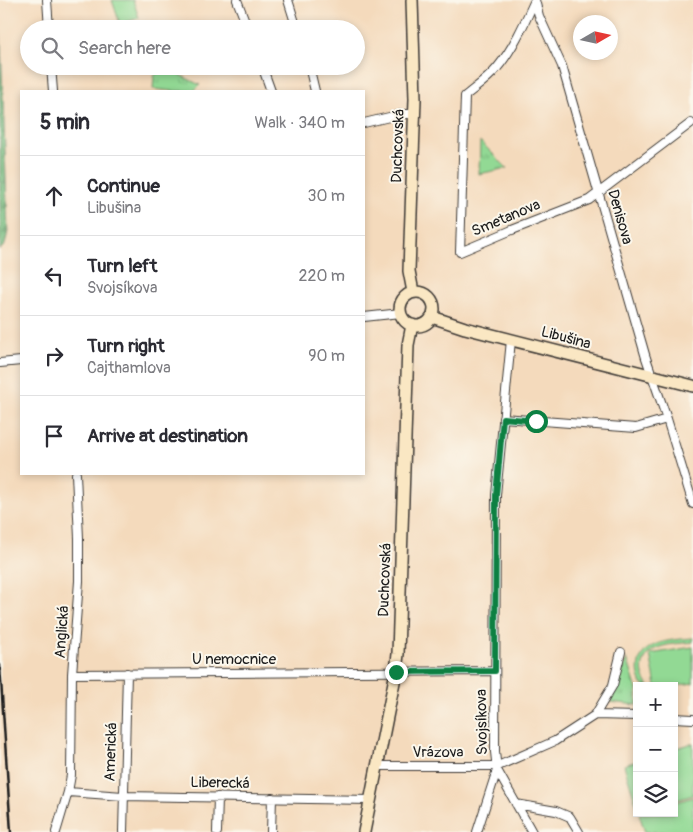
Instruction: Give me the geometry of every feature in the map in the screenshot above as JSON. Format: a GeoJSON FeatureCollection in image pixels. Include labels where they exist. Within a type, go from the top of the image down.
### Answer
{"type":"FeatureCollection","features":[{"type":"Feature","properties":{"kind":"main road","name":"Duchcovská"},"geometry":{"type":"LineString","coordinates":[[412,0],[414,114],[410,271],[414,292]]}},
{"type":"Feature","properties":{"kind":"main road"},"geometry":{"type":"LineString","coordinates":[[414,292],[421,292],[430,298],[434,309],[432,317],[422,325],[412,325],[403,318],[401,313],[401,303],[404,297],[414,292]]}},
{"type":"Feature","properties":{"kind":"main road","name":"Libušina"},"geometry":{"type":"LineString","coordinates":[[432,317],[511,340],[693,386]]}},
{"type":"Feature","properties":{"kind":"main road","name":"Duchcovská"},"geometry":{"type":"LineString","coordinates":[[364,832],[396,672],[408,345],[412,325]]}},
{"type":"Feature","properties":{"kind":"street"},"geometry":{"type":"LineString","coordinates":[[47,0],[48,20]]}},
{"type":"Feature","properties":{"kind":"street"},"geometry":{"type":"LineString","coordinates":[[237,0],[245,20]]}},
{"type":"Feature","properties":{"kind":"street"},"geometry":{"type":"LineString","coordinates":[[288,0],[294,20]]}},
{"type":"Feature","properties":{"kind":"street","name":"Denisova"},"geometry":{"type":"LineString","coordinates":[[464,96],[498,68],[522,28],[535,0],[539,16],[562,66],[652,376],[693,504]]}},
{"type":"Feature","properties":{"kind":"street"},"geometry":{"type":"LineString","coordinates":[[51,75],[52,90]]}},
{"type":"Feature","properties":{"kind":"street"},"geometry":{"type":"LineString","coordinates":[[265,75],[271,90]]}},
{"type":"Feature","properties":{"kind":"street"},"geometry":{"type":"LineString","coordinates":[[311,75],[315,90]]}},
{"type":"Feature","properties":{"kind":"street","name":"Smetanova"},"geometry":{"type":"LineString","coordinates":[[464,96],[460,252],[589,200],[691,123]]}},
{"type":"Feature","properties":{"kind":"street"},"geometry":{"type":"LineString","coordinates":[[365,123],[391,116],[414,114]]}},
{"type":"Feature","properties":{"kind":"street"},"geometry":{"type":"LineString","coordinates":[[365,317],[401,313]]}},
{"type":"Feature","properties":{"kind":"street","name":"Svojsíkova"},"geometry":{"type":"LineString","coordinates":[[477,832],[497,768],[494,752],[496,495],[511,340]]}},
{"type":"Feature","properties":{"kind":"street"},"geometry":{"type":"LineString","coordinates":[[0,362],[20,361]]}},
{"type":"Feature","properties":{"kind":"street"},"geometry":{"type":"LineString","coordinates":[[503,418],[636,428],[667,419]]}},
{"type":"Feature","properties":{"kind":"street","name":"Anglická"},"geometry":{"type":"LineString","coordinates":[[56,832],[71,775],[72,674],[79,582],[76,475]]}},
{"type":"Feature","properties":{"kind":"street"},"geometry":{"type":"LineString","coordinates":[[532,832],[497,768],[556,741],[595,716],[613,685],[622,652]]}},
{"type":"Feature","properties":{"kind":"street","name":"U nemocnice"},"geometry":{"type":"LineString","coordinates":[[72,674],[495,671]]}},
{"type":"Feature","properties":{"kind":"street","name":"Americká"},"geometry":{"type":"LineString","coordinates":[[122,832],[127,673]]}},
{"type":"Feature","properties":{"kind":"street"},"geometry":{"type":"LineString","coordinates":[[595,716],[633,716]]}},
{"type":"Feature","properties":{"kind":"street"},"geometry":{"type":"LineString","coordinates":[[678,718],[693,719]]}},
{"type":"Feature","properties":{"kind":"street","name":"Vrázova"},"geometry":{"type":"LineString","coordinates":[[378,766],[497,768]]}},
{"type":"Feature","properties":{"kind":"street","name":"Liberecká"},"geometry":{"type":"LineString","coordinates":[[68,792],[123,796],[371,800]]}},
{"type":"Feature","properties":{"kind":"street"},"geometry":{"type":"LineString","coordinates":[[217,832],[218,797]]}},
{"type":"Feature","properties":{"kind":"street"},"geometry":{"type":"LineString","coordinates":[[271,832],[272,798]]}},
{"type":"Feature","properties":{"kind":"street"},"geometry":{"type":"LineString","coordinates":[[516,804],[556,811],[570,818],[579,832]]}},
{"type":"Feature","properties":{"kind":"green space"},"geometry":{"type":"Polygon","coordinates":[[[112,0],[133,0],[139,18],[119,20],[112,0]]]}},
{"type":"Feature","properties":{"kind":"green space"},"geometry":{"type":"Polygon","coordinates":[[[0,15],[8,231],[5,245],[0,250],[0,15]]]}},
{"type":"Feature","properties":{"kind":"green space"},"geometry":{"type":"Polygon","coordinates":[[[180,75],[200,85],[195,90],[153,89],[154,76],[180,75]]]}},
{"type":"Feature","properties":{"kind":"green space"},"geometry":{"type":"Polygon","coordinates":[[[480,141],[507,168],[479,174],[480,141]]]}},
{"type":"Feature","properties":{"kind":"green space"},"geometry":{"type":"Polygon","coordinates":[[[693,638],[693,642],[671,644],[651,652],[646,657],[642,667],[643,676],[647,682],[641,682],[638,666],[642,655],[653,646],[693,638]]]}},
{"type":"Feature","properties":{"kind":"green space"},"geometry":{"type":"Polygon","coordinates":[[[693,647],[693,683],[678,685],[678,682],[655,682],[650,654],[693,647]]]}},
{"type":"Feature","properties":{"kind":"green space"},"geometry":{"type":"Polygon","coordinates":[[[627,658],[634,682],[633,705],[610,702],[627,658]]]}},
{"type":"Feature","properties":{"kind":"green space"},"geometry":{"type":"Polygon","coordinates":[[[693,743],[693,795],[678,800],[678,772],[678,748],[693,743]]]}},
{"type":"Feature","properties":{"kind":"green space"},"geometry":{"type":"Polygon","coordinates":[[[633,762],[633,793],[624,765],[633,762]]]}},
{"type":"Feature","properties":{"kind":"green space"},"geometry":{"type":"Polygon","coordinates":[[[693,797],[693,832],[645,832],[640,817],[678,817],[678,802],[693,797]]]}},
{"type":"Feature","properties":{"kind":"railway"},"geometry":{"type":"LineString","coordinates":[[0,665],[11,832]]}},
{"type":"Feature","properties":{"kind":"route"},"geometry":{"type":"LineString","coordinates":[[396,672],[495,671],[496,495],[503,418],[536,421]]}}]}
